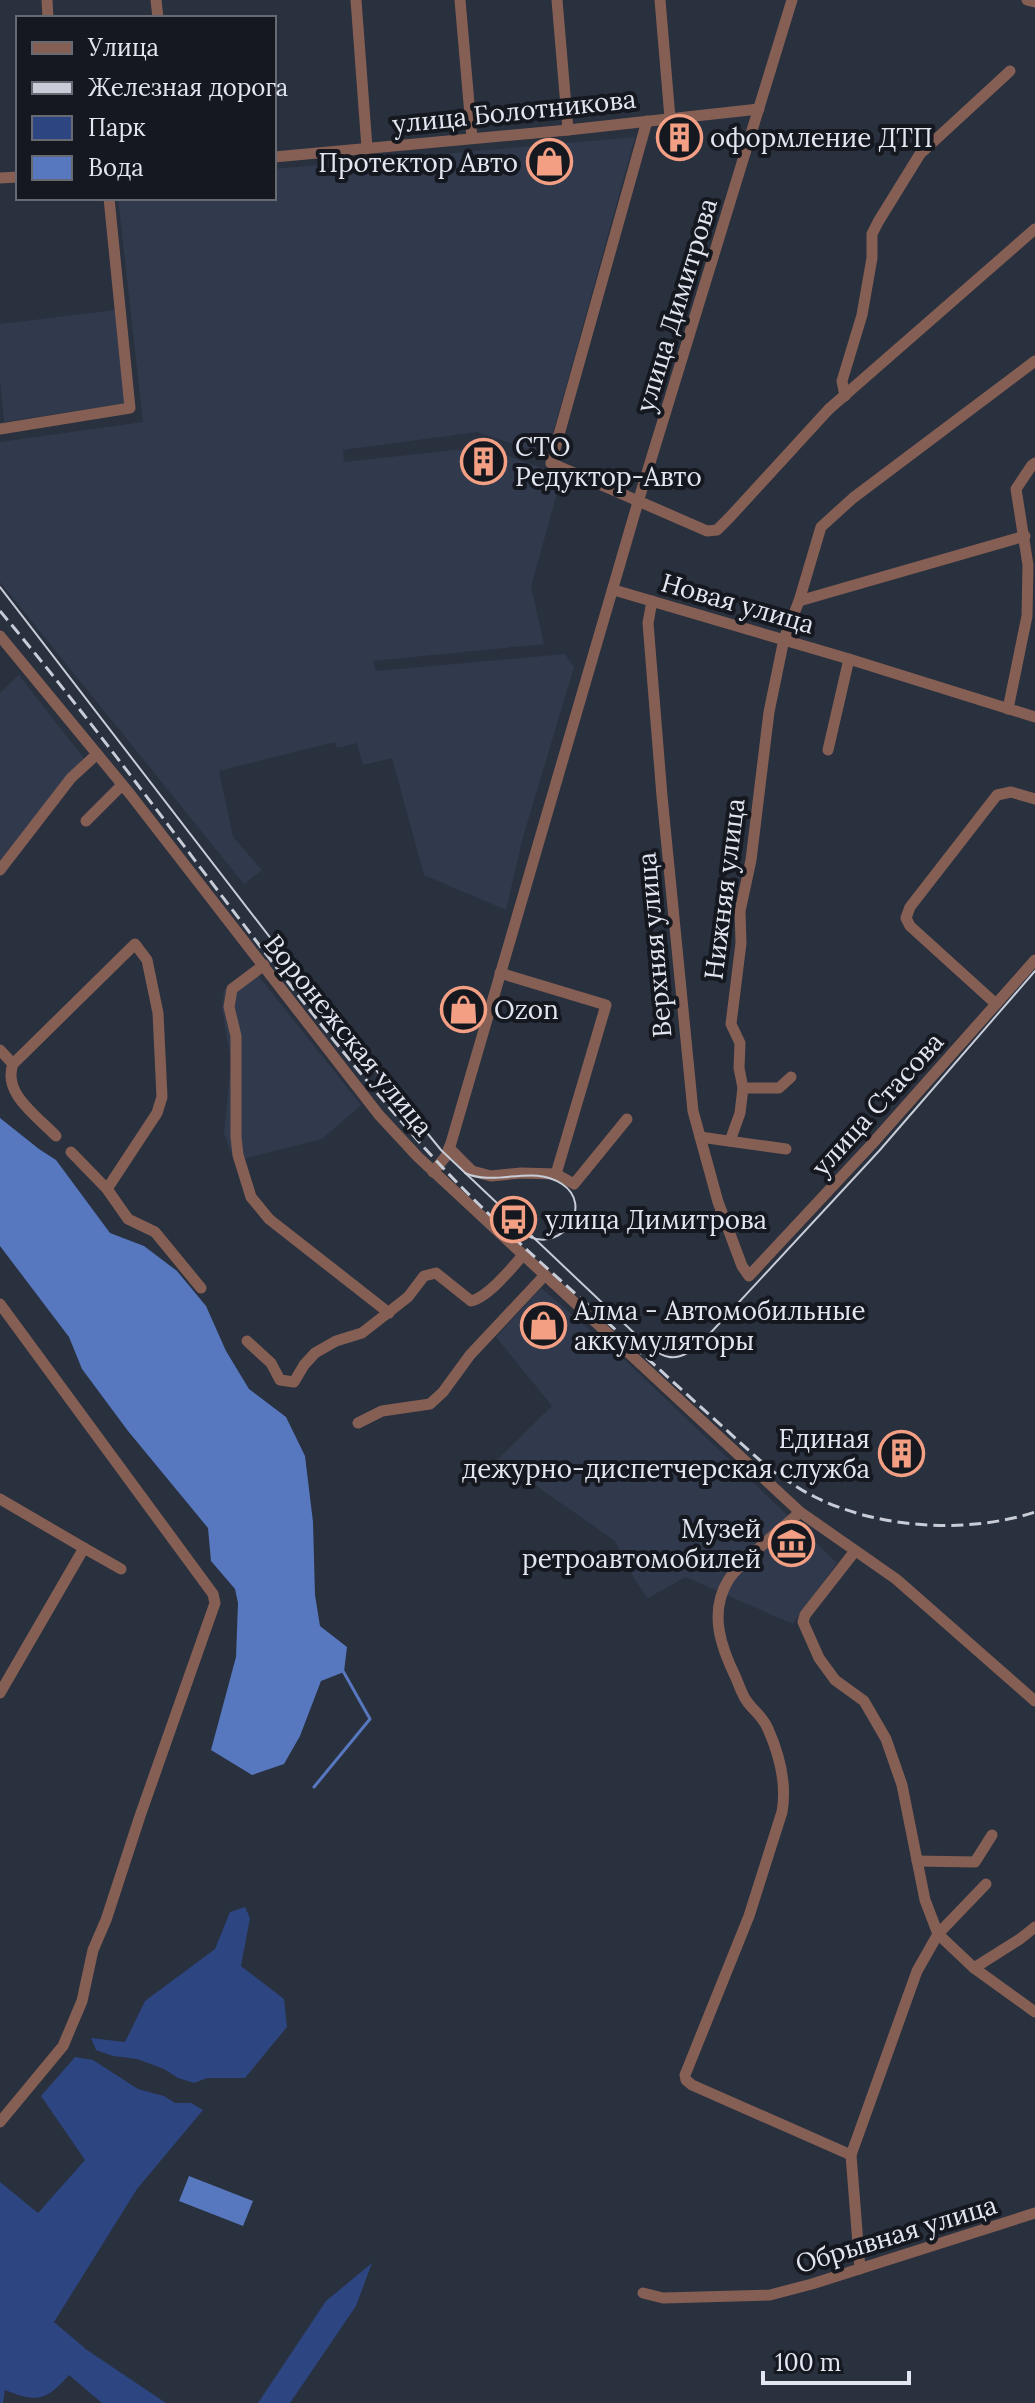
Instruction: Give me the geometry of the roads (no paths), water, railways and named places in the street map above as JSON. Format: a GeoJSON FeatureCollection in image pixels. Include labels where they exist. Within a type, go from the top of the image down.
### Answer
{"type":"FeatureCollection","features":[{"type":"Feature","properties":{"kind":"street"},"geometry":{"type":"LineString","coordinates":[[356,0],[367,148]]}},
{"type":"Feature","properties":{"kind":"street"},"geometry":{"type":"LineString","coordinates":[[460,0],[472,138]]}},
{"type":"Feature","properties":{"kind":"street"},"geometry":{"type":"LineString","coordinates":[[557,0],[568,130]]}},
{"type":"Feature","properties":{"kind":"street"},"geometry":{"type":"LineString","coordinates":[[660,0],[670,118]]}},
{"type":"Feature","properties":{"kind":"street","name":"улица Димитрова"},"geometry":{"type":"LineString","coordinates":[[433,1172],[449,1148],[638,502],[792,0]]}},
{"type":"Feature","properties":{"kind":"street"},"geometry":{"type":"LineString","coordinates":[[1027,0],[1035,2]]}},
{"type":"Feature","properties":{"kind":"street"},"geometry":{"type":"LineString","coordinates":[[845,396],[842,381],[862,315],[872,258],[872,234],[878,222],[920,154],[1010,71]]}},
{"type":"Feature","properties":{"kind":"street","name":"улица Болотникова"},"geometry":{"type":"LineString","coordinates":[[276,157],[759,109]]}},
{"type":"Feature","properties":{"kind":"street"},"geometry":{"type":"LineString","coordinates":[[647,121],[551,463],[707,531],[717,530],[829,409],[1035,229]]}},
{"type":"Feature","properties":{"kind":"street"},"geometry":{"type":"LineString","coordinates":[[0,429],[130,408],[109,200]]}},
{"type":"Feature","properties":{"kind":"street","name":"Нижняя улица"},"geometry":{"type":"LineString","coordinates":[[730,1141],[740,1113],[743,1088],[739,1068],[740,1043],[731,1024],[741,943],[740,911],[751,860],[769,712],[784,639],[821,527],[853,498],[1035,361]]}},
{"type":"Feature","properties":{"kind":"street"},"geometry":{"type":"LineString","coordinates":[[1008,709],[1027,616],[1028,565],[1016,489],[1035,463]]}},
{"type":"Feature","properties":{"kind":"street"},"geometry":{"type":"LineString","coordinates":[[799,601],[1025,536]]}},
{"type":"Feature","properties":{"kind":"street","name":"Новая улица"},"geometry":{"type":"LineString","coordinates":[[614,590],[1035,717]]}},
{"type":"Feature","properties":{"kind":"street","name":"Верхняя улица"},"geometry":{"type":"LineString","coordinates":[[652,601],[648,623],[660,780],[693,1111],[718,1202],[742,1266],[749,1276]]}},
{"type":"Feature","properties":{"kind":"street","name":"Воронежская улица"},"geometry":{"type":"LineString","coordinates":[[0,636],[122,785],[379,1115],[433,1172],[800,1512],[896,1579],[1035,1701]]}},
{"type":"Feature","properties":{"kind":"street"},"geometry":{"type":"LineString","coordinates":[[828,750],[849,659]]}},
{"type":"Feature","properties":{"kind":"street"},"geometry":{"type":"LineString","coordinates":[[0,870],[71,778],[97,754]]}},
{"type":"Feature","properties":{"kind":"street"},"geometry":{"type":"LineString","coordinates":[[86,821],[122,785]]}},
{"type":"Feature","properties":{"kind":"street"},"geometry":{"type":"LineString","coordinates":[[996,1004],[910,926],[906,918],[910,907],[997,795],[1011,792],[1035,799]]}},
{"type":"Feature","properties":{"kind":"street"},"geometry":{"type":"LineString","coordinates":[[56,1136],[13,1091],[9,1074],[13,1064],[135,944],[147,960],[158,1013],[162,1097],[157,1113],[107,1189]]}},
{"type":"Feature","properties":{"kind":"street","name":"улица Стасова"},"geometry":{"type":"LineString","coordinates":[[749,1276],[872,1144],[1035,960]]}},
{"type":"Feature","properties":{"kind":"street"},"geometry":{"type":"LineString","coordinates":[[264,965],[232,989],[229,1007],[236,1036],[238,1155],[251,1197],[269,1219],[389,1313]]}},
{"type":"Feature","properties":{"kind":"street"},"geometry":{"type":"LineString","coordinates":[[500,973],[606,1005],[556,1174]]}},
{"type":"Feature","properties":{"kind":"street"},"geometry":{"type":"LineString","coordinates":[[0,1050],[13,1064]]}},
{"type":"Feature","properties":{"kind":"street"},"geometry":{"type":"LineString","coordinates":[[743,1088],[779,1088],[791,1077]]}},
{"type":"Feature","properties":{"kind":"street"},"geometry":{"type":"LineString","coordinates":[[449,1148],[472,1171],[491,1176],[556,1174],[574,1184],[627,1119]]}},
{"type":"Feature","properties":{"kind":"street"},"geometry":{"type":"LineString","coordinates":[[700,1137],[786,1149]]}},
{"type":"Feature","properties":{"kind":"street"},"geometry":{"type":"LineString","coordinates":[[71,1152],[107,1189],[128,1219],[155,1232],[201,1288]]}},
{"type":"Feature","properties":{"kind":"street"},"geometry":{"type":"LineString","coordinates":[[247,1341],[271,1363],[280,1380],[294,1382],[315,1353],[336,1341],[362,1333],[408,1297],[424,1276],[436,1273],[471,1301],[478,1299],[523,1255]]}},
{"type":"Feature","properties":{"kind":"street"},"geometry":{"type":"LineString","coordinates":[[358,1423],[382,1411],[430,1404],[443,1392],[470,1355],[545,1275]]}},
{"type":"Feature","properties":{"kind":"street"},"geometry":{"type":"LineString","coordinates":[[0,1304],[213,1594],[215,1603],[93,1950],[82,2001],[63,2046],[0,2122]]}},
{"type":"Feature","properties":{"kind":"street"},"geometry":{"type":"LineString","coordinates":[[0,1499],[121,1569]]}},
{"type":"Feature","properties":{"kind":"street"},"geometry":{"type":"LineString","coordinates":[[800,1512],[729,1579],[718,1609],[724,1654],[746,1701],[759,1713],[769,1730],[784,1779],[785,1795],[749,1916],[685,2075],[692,2085],[851,2155]]}},
{"type":"Feature","properties":{"kind":"street"},"geometry":{"type":"LineString","coordinates":[[0,1693],[84,1548]]}},
{"type":"Feature","properties":{"kind":"street"},"geometry":{"type":"LineString","coordinates":[[855,1551],[805,1615],[803,1622],[819,1658],[835,1680],[864,1701],[886,1739],[902,1785],[925,1900],[938,1934],[974,1968],[1035,2012]]}},
{"type":"Feature","properties":{"kind":"street"},"geometry":{"type":"LineString","coordinates":[[917,1861],[975,1862],[992,1835]]}},
{"type":"Feature","properties":{"kind":"street"},"geometry":{"type":"LineString","coordinates":[[860,2269],[851,2155],[917,1971],[938,1934],[986,1884]]}},
{"type":"Feature","properties":{"kind":"street"},"geometry":{"type":"LineString","coordinates":[[974,1968],[1035,1927]]}},
{"type":"Feature","properties":{"kind":"street","name":"Обрывная улица"},"geometry":{"type":"LineString","coordinates":[[643,2293],[663,2298],[770,2295],[1035,2213]]}},
{"type":"Feature","properties":{"kind":"water"},"geometry":{"type":"Polygon","coordinates":[[[0,1118],[56,1160],[110,1233],[144,1246],[177,1271],[206,1306],[226,1351],[249,1389],[286,1417],[305,1456],[320,1626],[347,1647],[344,1672],[321,1681],[300,1736],[284,1764],[252,1775],[211,1750],[236,1657],[238,1603],[235,1589],[211,1561],[208,1528],[128,1431],[82,1369],[69,1337],[0,1246],[0,1118]]]}},
{"type":"Feature","properties":{"kind":"water"},"geometry":{"type":"Polygon","coordinates":[[[189,2176],[253,2201],[243,2226],[179,2201],[189,2176]]]}},
{"type":"Feature","properties":{"kind":"waterway"},"geometry":{"type":"LineString","coordinates":[[314,1787],[370,1719],[343,1671]]}},
{"type":"Feature","properties":{"kind":"tram line"},"geometry":{"type":"LineString","coordinates":[[0,587],[302,979],[441,1150],[632,1331],[666,1356],[683,1355],[703,1341],[879,1151],[1035,971]]}},
{"type":"Feature","properties":{"kind":"tram line"},"geometry":{"type":"LineString","coordinates":[[465,1173],[489,1178],[539,1176],[562,1184],[575,1203],[575,1214],[570,1224],[553,1238],[542,1240],[530,1237]]}},
{"type":"Feature","properties":{"kind":"railway"},"geometry":{"type":"LineString","coordinates":[[0,611],[103,739],[302,1001],[427,1151],[512,1236],[772,1471],[809,1494],[840,1508],[895,1522],[953,1525],[1009,1519],[1035,1512]]}},
{"type":"Feature","properties":{"kind":"place","name":"оформление ДТП"},"geometry":{"type":"Point","coordinates":[679,137]}},
{"type":"Feature","properties":{"kind":"place","name":"Протектор Авто"},"geometry":{"type":"Point","coordinates":[549,162]}},
{"type":"Feature","properties":{"kind":"place","name":"СТО Редуктор-Авто"},"geometry":{"type":"Point","coordinates":[484,461]}},
{"type":"Feature","properties":{"kind":"place","name":"Ozon"},"geometry":{"type":"Point","coordinates":[463,1009]}},
{"type":"Feature","properties":{"kind":"place","name":"улица Димитрова"},"geometry":{"type":"Point","coordinates":[514,1219]}},
{"type":"Feature","properties":{"kind":"place","name":"Алма - Автомобильные аккумуляторы"},"geometry":{"type":"Point","coordinates":[543,1325]}},
{"type":"Feature","properties":{"kind":"place","name":"Единая дежурно-диспетчерская служба"},"geometry":{"type":"Point","coordinates":[901,1453]}},
{"type":"Feature","properties":{"kind":"place","name":"Музей ретроавтомобилей"},"geometry":{"type":"Point","coordinates":[792,1543]}}]}
